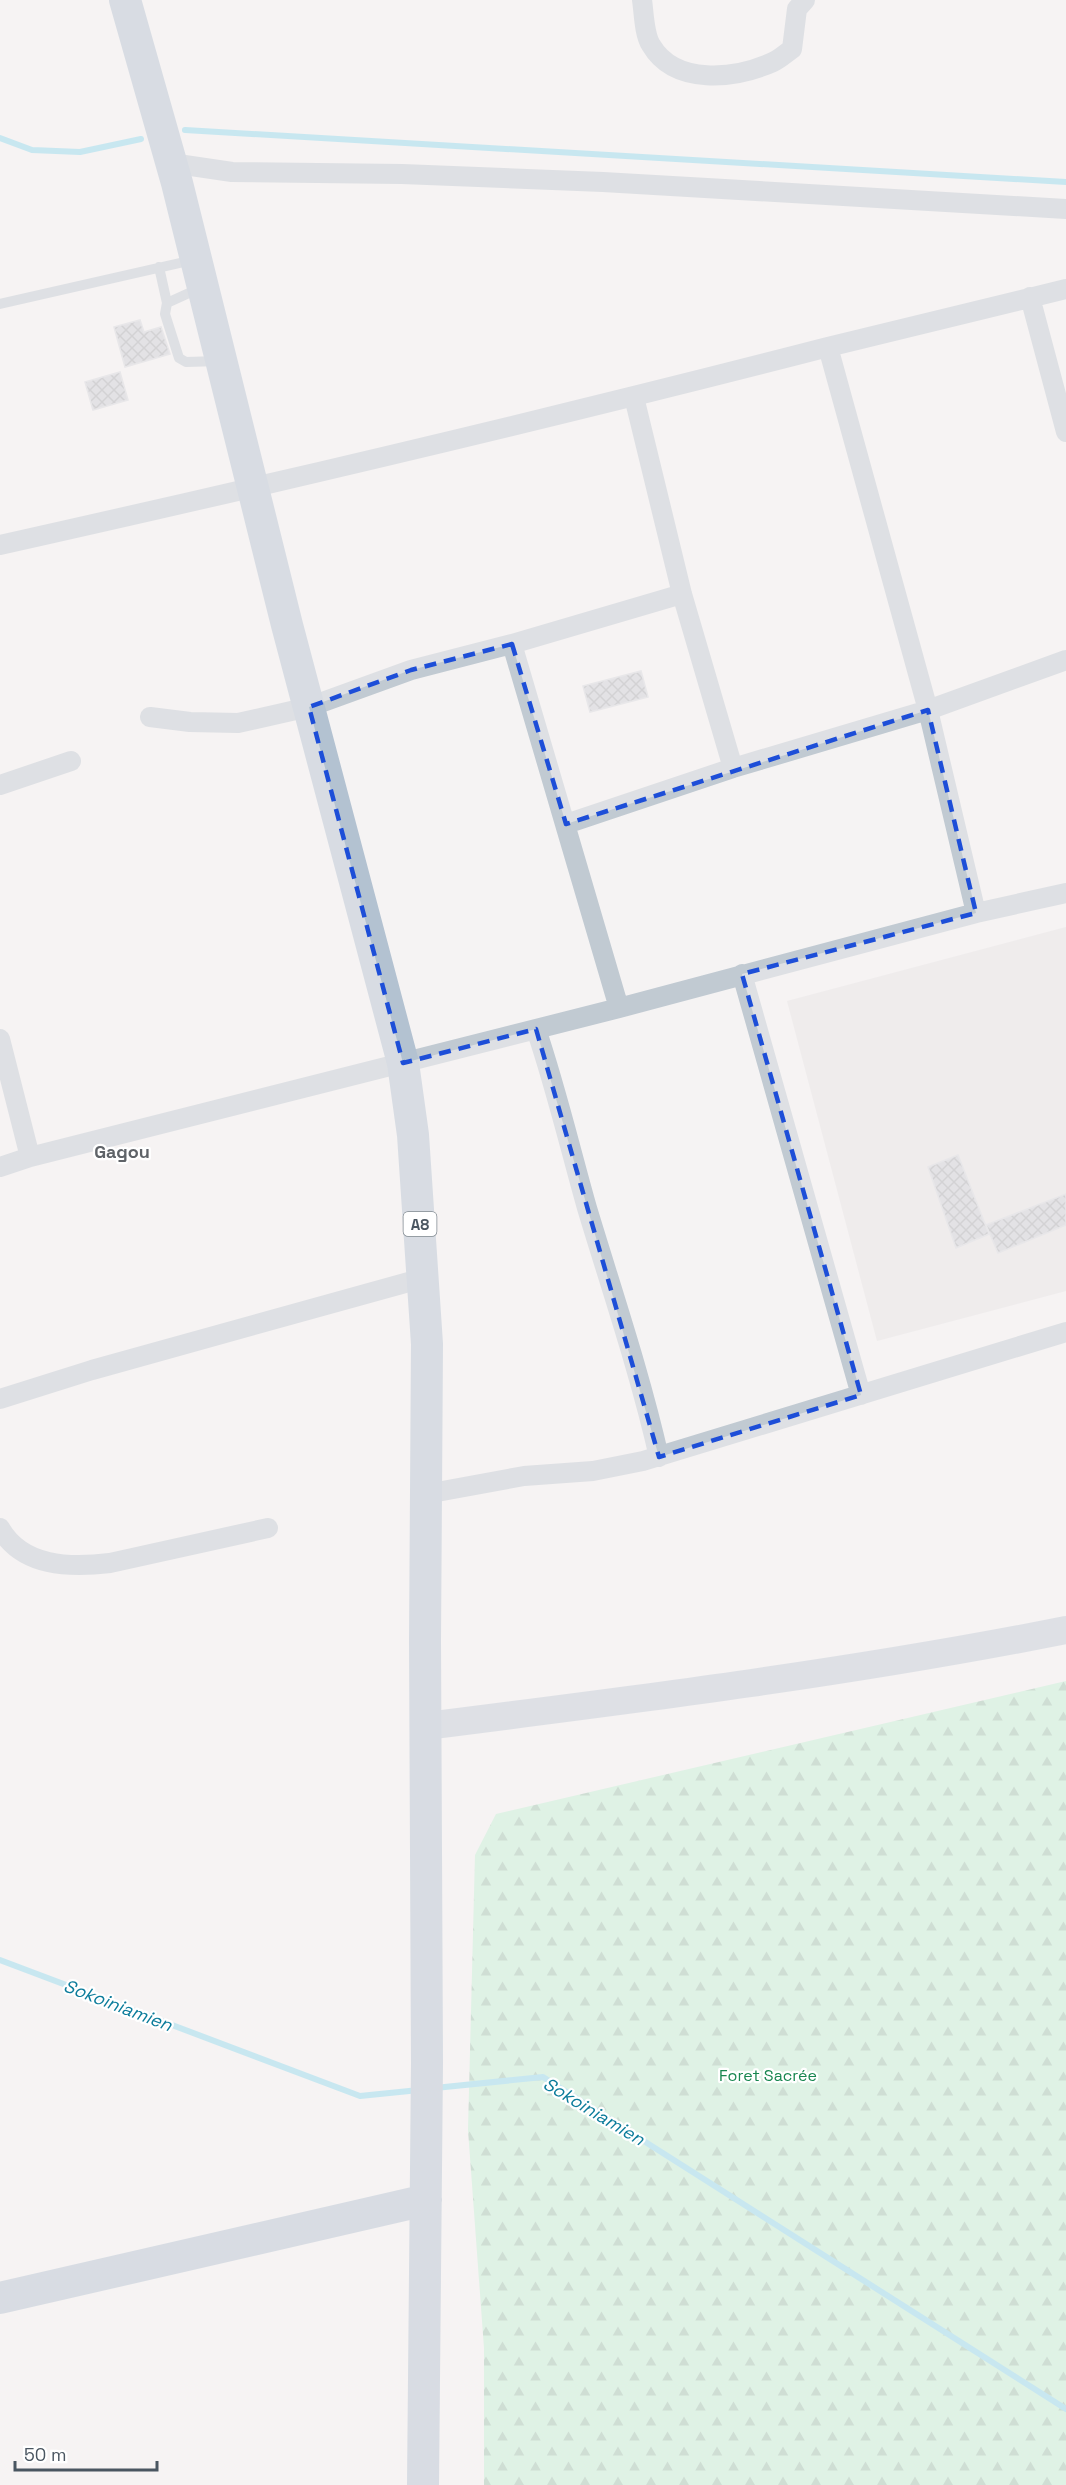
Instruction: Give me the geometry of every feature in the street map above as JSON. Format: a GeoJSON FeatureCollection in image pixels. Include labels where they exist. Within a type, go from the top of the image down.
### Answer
{"type":"FeatureCollection","features":[{"type":"Feature","properties":{"kind":"main road","name":"A8"},"geometry":{"type":"LineString","coordinates":[[125,0],[171,163],[309,707],[403,1063],[413,1135],[427,1344],[426,2200],[423,2485]]}},
{"type":"Feature","properties":{"kind":"main road"},"geometry":{"type":"LineString","coordinates":[[0,2298],[426,2200]]}},
{"type":"Feature","properties":{"kind":"street"},"geometry":{"type":"LineString","coordinates":[[642,0],[650,44],[665,62],[687,74],[706,76],[748,70],[775,62],[792,49],[797,9],[805,0]]}},
{"type":"Feature","properties":{"kind":"street"},"geometry":{"type":"LineString","coordinates":[[171,163],[232,172],[402,174],[580,181],[1066,209]]}},
{"type":"Feature","properties":{"kind":"street"},"geometry":{"type":"LineString","coordinates":[[0,545],[254,488],[634,397],[1066,289]]}},
{"type":"Feature","properties":{"kind":"street"},"geometry":{"type":"LineString","coordinates":[[1030,297],[1066,432]]}},
{"type":"Feature","properties":{"kind":"street"},"geometry":{"type":"LineString","coordinates":[[828,347],[928,710],[976,913]]}},
{"type":"Feature","properties":{"kind":"street"},"geometry":{"type":"LineString","coordinates":[[634,397],[682,594],[733,768]]}},
{"type":"Feature","properties":{"kind":"street"},"geometry":{"type":"LineString","coordinates":[[150,717],[190,722],[238,723],[309,707],[411,670],[512,644],[682,594]]}},
{"type":"Feature","properties":{"kind":"street"},"geometry":{"type":"LineString","coordinates":[[512,644],[620,1008]]}},
{"type":"Feature","properties":{"kind":"street"},"geometry":{"type":"LineString","coordinates":[[566,824],[733,768],[928,710],[1066,660]]}},
{"type":"Feature","properties":{"kind":"street"},"geometry":{"type":"LineString","coordinates":[[0,785],[71,761]]}},
{"type":"Feature","properties":{"kind":"street"},"geometry":{"type":"LineString","coordinates":[[0,1167],[30,1157],[620,1008],[976,913],[1066,893]]}},
{"type":"Feature","properties":{"kind":"street"},"geometry":{"type":"LineString","coordinates":[[742,974],[861,1395]]}},
{"type":"Feature","properties":{"kind":"street"},"geometry":{"type":"LineString","coordinates":[[536,1029],[556,1088],[572,1156],[634,1364],[659,1457]]}},
{"type":"Feature","properties":{"kind":"street"},"geometry":{"type":"LineString","coordinates":[[0,1039],[30,1157]]}},
{"type":"Feature","properties":{"kind":"street"},"geometry":{"type":"LineString","coordinates":[[0,1399],[92,1370],[423,1278]]}},
{"type":"Feature","properties":{"kind":"street"},"geometry":{"type":"LineString","coordinates":[[426,1494],[524,1476],[592,1471],[659,1457],[1066,1332]]}},
{"type":"Feature","properties":{"kind":"street"},"geometry":{"type":"LineString","coordinates":[[0,1528],[10,1542],[31,1558],[83,1566],[110,1563],[268,1528]]}},
{"type":"Feature","properties":{"kind":"street"},"geometry":{"type":"LineString","coordinates":[[426,1726],[900,1660],[1066,1630]]}},
{"type":"Feature","properties":{"kind":"lane"},"geometry":{"type":"LineString","coordinates":[[0,304],[159,267],[199,273]]}},
{"type":"Feature","properties":{"kind":"lane"},"geometry":{"type":"LineString","coordinates":[[159,267],[167,303],[165,314],[179,358],[186,362],[222,361]]}},
{"type":"Feature","properties":{"kind":"lane"},"geometry":{"type":"LineString","coordinates":[[167,303],[199,273]]}},
{"type":"Feature","properties":{"kind":"highlighted area"},"geometry":{"type":"Polygon","coordinates":[[[512,644],[566,824],[928,710],[976,913],[742,974],[861,1395],[659,1457],[536,1029],[403,1063],[309,707],[411,670],[512,644]]]}},
{"type":"Feature","properties":{"kind":"shaded area"},"geometry":{"type":"Polygon","coordinates":[[[1066,927],[1066,1291],[877,1341],[787,1001],[1066,927]]]}},
{"type":"Feature","properties":{"kind":"green space","name":"Foret Sacrée"},"geometry":{"type":"Polygon","coordinates":[[[1066,1681],[1066,2485],[484,2485],[484,2348],[468,2130],[475,1855],[496,1814],[1066,1681]]]}},
{"type":"Feature","properties":{"kind":"building"},"geometry":{"type":"Polygon","coordinates":[[[140,320],[144,332],[161,327],[170,354],[125,367],[114,327],[140,320]]]}},
{"type":"Feature","properties":{"kind":"building"},"geometry":{"type":"Polygon","coordinates":[[[120,372],[128,400],[93,410],[85,382],[120,372]]]}},
{"type":"Feature","properties":{"kind":"building"},"geometry":{"type":"Polygon","coordinates":[[[641,671],[648,697],[590,712],[583,686],[641,671]]]}},
{"type":"Feature","properties":{"kind":"building"},"geometry":{"type":"Polygon","coordinates":[[[958,1155],[989,1234],[956,1248],[928,1167],[958,1155]]]}},
{"type":"Feature","properties":{"kind":"building"},"geometry":{"type":"Polygon","coordinates":[[[1066,1194],[1066,1225],[998,1253],[986,1225],[1066,1194]]]}},
{"type":"Feature","properties":{"kind":"waterway"},"geometry":{"type":"LineString","coordinates":[[185,130],[1066,182]]}},
{"type":"Feature","properties":{"kind":"waterway"},"geometry":{"type":"LineString","coordinates":[[0,138],[32,150],[80,152],[141,139]]}},
{"type":"Feature","properties":{"kind":"waterway","name":"Sokoiniamien"},"geometry":{"type":"LineString","coordinates":[[0,1960],[360,2096],[419,2090]]}},
{"type":"Feature","properties":{"kind":"waterway","name":"Sokoiniamien"},"geometry":{"type":"LineString","coordinates":[[435,2088],[543,2077],[1066,2409]]}},
{"type":"Feature","properties":{"kind":"district","name":"Gagou"},"geometry":{"type":"Point","coordinates":[122,1151]}}]}
